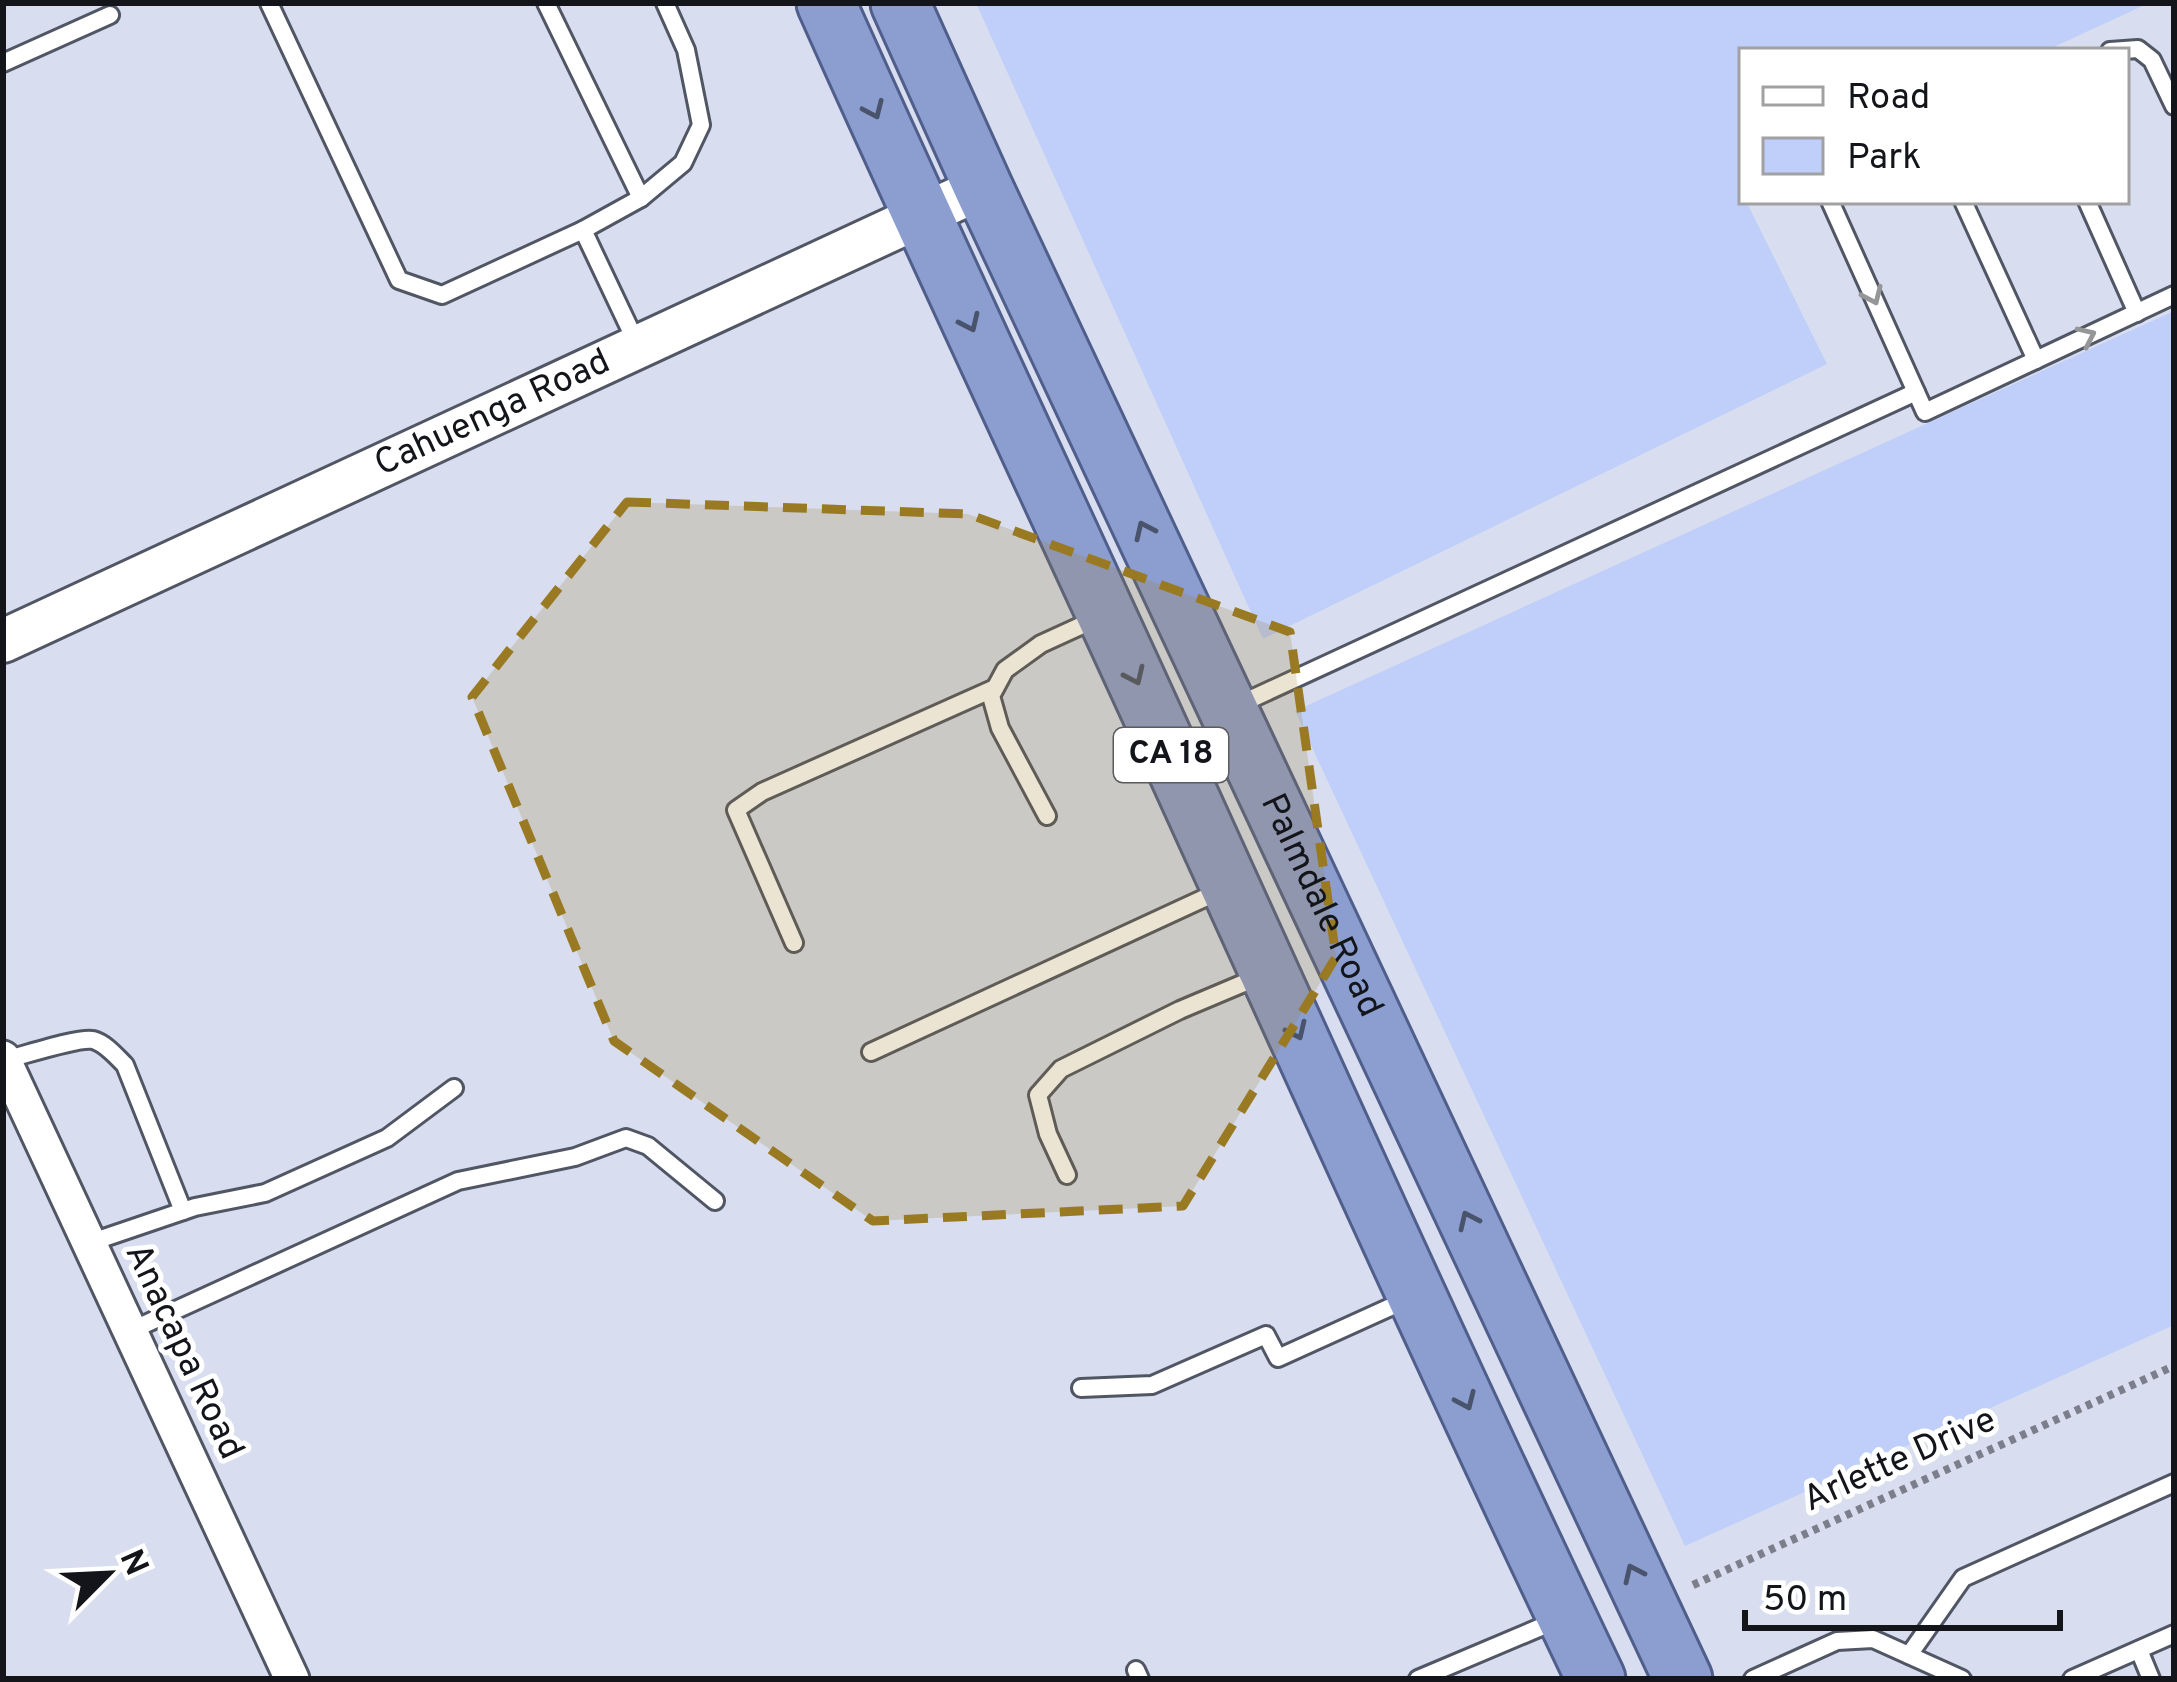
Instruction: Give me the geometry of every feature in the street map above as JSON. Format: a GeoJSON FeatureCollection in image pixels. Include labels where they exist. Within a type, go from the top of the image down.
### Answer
{"type":"FeatureCollection","features":[{"type":"Feature","properties":{"kind":"highway","name":"Palmdale Road"},"geometry":{"type":"LineString","coordinates":[[826,3],[1596,1679]]}},
{"type":"Feature","properties":{"kind":"highway","name":"Palmdale Road"},"geometry":{"type":"LineString","coordinates":[[900,3],[1683,1679]]}},
{"type":"Feature","properties":{"kind":"street","name":"Cahuenga Road"},"geometry":{"type":"LineString","coordinates":[[3,641],[983,187]]}},
{"type":"Feature","properties":{"kind":"street","name":"Anacapa Road"},"geometry":{"type":"LineString","coordinates":[[4,1059],[292,1679]]}},
{"type":"Feature","properties":{"kind":"lane"},"geometry":{"type":"LineString","coordinates":[[269,3],[398,280],[442,295],[583,230],[640,198],[683,163],[701,125],[686,50],[664,3]]}},
{"type":"Feature","properties":{"kind":"lane"},"geometry":{"type":"LineString","coordinates":[[546,3],[640,198]]}},
{"type":"Feature","properties":{"kind":"lane"},"geometry":{"type":"LineString","coordinates":[[3,63],[110,15]]}},
{"type":"Feature","properties":{"kind":"lane"},"geometry":{"type":"LineString","coordinates":[[2129,50],[2138,49],[2152,60],[2174,106]]}},
{"type":"Feature","properties":{"kind":"lane"},"geometry":{"type":"LineString","coordinates":[[1831,204],[1925,412],[2174,295]]}},
{"type":"Feature","properties":{"kind":"lane"},"geometry":{"type":"LineString","coordinates":[[1964,204],[2036,360]]}},
{"type":"Feature","properties":{"kind":"lane"},"geometry":{"type":"LineString","coordinates":[[2088,204],[2137,313]]}},
{"type":"Feature","properties":{"kind":"lane"},"geometry":{"type":"LineString","coordinates":[[583,230],[638,347]]}},
{"type":"Feature","properties":{"kind":"lane"},"geometry":{"type":"LineString","coordinates":[[1228,710],[1916,392]]}},
{"type":"Feature","properties":{"kind":"lane"},"geometry":{"type":"LineString","coordinates":[[1047,817],[1000,728],[991,696],[1005,670],[1041,644],[1106,614]]}},
{"type":"Feature","properties":{"kind":"lane"},"geometry":{"type":"LineString","coordinates":[[794,943],[736,810],[762,792],[995,688]]}},
{"type":"Feature","properties":{"kind":"lane"},"geometry":{"type":"LineString","coordinates":[[871,1052],[1230,886]]}},
{"type":"Feature","properties":{"kind":"lane"},"geometry":{"type":"LineString","coordinates":[[1067,1175],[1048,1134],[1038,1095],[1061,1070],[1269,972]]}},
{"type":"Feature","properties":{"kind":"lane"},"geometry":{"type":"LineString","coordinates":[[4,1059],[81,1041],[94,1040],[110,1050],[124,1065],[183,1211]]}},
{"type":"Feature","properties":{"kind":"lane"},"geometry":{"type":"LineString","coordinates":[[89,1243],[183,1211],[265,1193],[387,1138],[454,1088]]}},
{"type":"Feature","properties":{"kind":"lane"},"geometry":{"type":"LineString","coordinates":[[130,1330],[458,1181],[575,1157],[626,1138],[648,1146],[715,1201]]}},
{"type":"Feature","properties":{"kind":"lane"},"geometry":{"type":"LineString","coordinates":[[1081,1388],[1152,1385],[1266,1335],[1278,1358],[1418,1294]]}},
{"type":"Feature","properties":{"kind":"lane"},"geometry":{"type":"LineString","coordinates":[[1910,1655],[1963,1578],[2174,1484]]}},
{"type":"Feature","properties":{"kind":"lane"},"geometry":{"type":"LineString","coordinates":[[1427,1677],[1566,1616]]}},
{"type":"Feature","properties":{"kind":"lane"},"geometry":{"type":"LineString","coordinates":[[2072,1679],[2174,1634]]}},
{"type":"Feature","properties":{"kind":"lane"},"geometry":{"type":"LineString","coordinates":[[1753,1679],[1837,1641],[1873,1639],[1962,1679]]}},
{"type":"Feature","properties":{"kind":"lane"},"geometry":{"type":"LineString","coordinates":[[2139,1650],[2151,1679]]}},
{"type":"Feature","properties":{"kind":"path","name":"Arlette Drive"},"geometry":{"type":"LineString","coordinates":[[1648,1606],[2174,1366]]}},
{"type":"Feature","properties":{"kind":"highlighted area"},"geometry":{"type":"Polygon","coordinates":[[[627,502],[968,514],[1290,632],[1336,957],[1183,1206],[873,1221],[614,1041],[472,697],[627,502]]]}},
{"type":"Feature","properties":{"kind":"green space"},"geometry":{"type":"Polygon","coordinates":[[[976,3],[2149,3],[2052,48],[1739,48],[1739,204],[1747,204],[1827,364],[1263,639],[976,3]]]}},
{"type":"Feature","properties":{"kind":"green space"},"geometry":{"type":"Polygon","coordinates":[[[2174,311],[2174,1325],[1685,1546],[1295,711],[2174,311]]]}}]}
